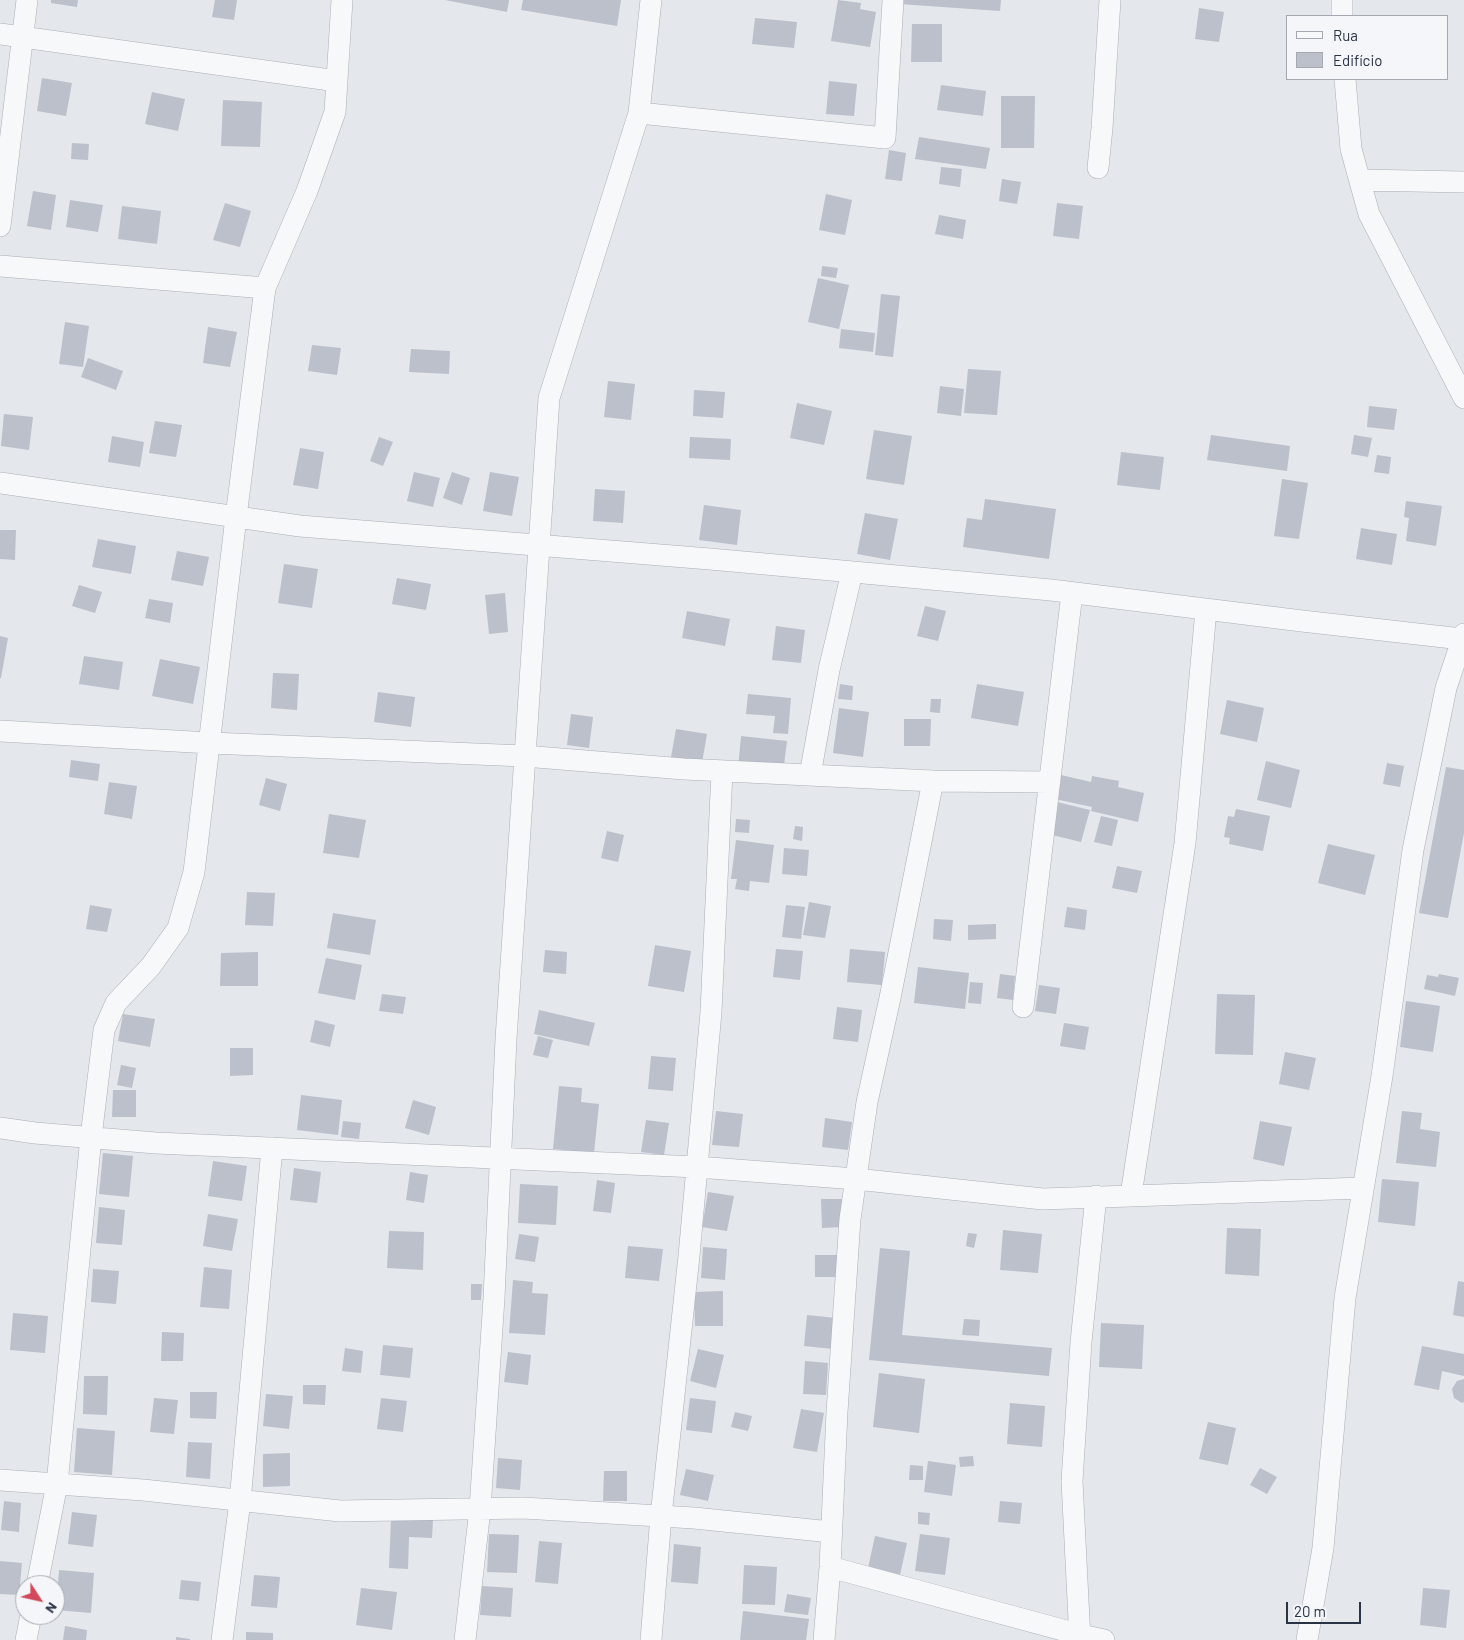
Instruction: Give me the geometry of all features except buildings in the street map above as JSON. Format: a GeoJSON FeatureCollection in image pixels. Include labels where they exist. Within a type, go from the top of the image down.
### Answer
{"type":"FeatureCollection","features":[{"type":"Feature","properties":{"kind":"street"},"geometry":{"type":"LineString","coordinates":[[0,226],[27,0]]}},
{"type":"Feature","properties":{"kind":"street"},"geometry":{"type":"LineString","coordinates":[[39,1575],[57,1484],[91,1137],[104,1030],[116,1003],[151,966],[178,928],[194,872],[265,288],[308,192],[335,112],[342,0]]}},
{"type":"Feature","properties":{"kind":"street"},"geometry":{"type":"LineString","coordinates":[[465,1640],[480,1509],[493,1308],[506,1038],[549,398],[639,113],[651,0]]}},
{"type":"Feature","properties":{"kind":"street"},"geometry":{"type":"LineString","coordinates":[[639,113],[886,138],[893,0]]}},
{"type":"Feature","properties":{"kind":"street"},"geometry":{"type":"LineString","coordinates":[[1098,168],[1110,0]]}},
{"type":"Feature","properties":{"kind":"street"},"geometry":{"type":"LineString","coordinates":[[1342,0],[1342,15]]}},
{"type":"Feature","properties":{"kind":"street"},"geometry":{"type":"LineString","coordinates":[[0,34],[337,81]]}},
{"type":"Feature","properties":{"kind":"street"},"geometry":{"type":"LineString","coordinates":[[1345,80],[1351,149],[1369,214],[1464,398]]}},
{"type":"Feature","properties":{"kind":"street"},"geometry":{"type":"LineString","coordinates":[[1360,180],[1464,182]]}},
{"type":"Feature","properties":{"kind":"street"},"geometry":{"type":"LineString","coordinates":[[0,266],[265,288]]}},
{"type":"Feature","properties":{"kind":"street"},"geometry":{"type":"LineString","coordinates":[[0,483],[300,526],[852,572],[1072,593],[1206,610],[1463,636],[1446,688],[1413,850],[1382,1076],[1346,1298],[1323,1548],[1307,1640]]}},
{"type":"Feature","properties":{"kind":"street"},"geometry":{"type":"LineString","coordinates":[[810,775],[829,670],[852,572]]}},
{"type":"Feature","properties":{"kind":"street"},"geometry":{"type":"LineString","coordinates":[[1023,1007],[1072,593]]}},
{"type":"Feature","properties":{"kind":"street"},"geometry":{"type":"LineString","coordinates":[[1131,1195],[1185,843],[1206,610]]}},
{"type":"Feature","properties":{"kind":"street"},"geometry":{"type":"LineString","coordinates":[[0,731],[210,743],[524,756],[722,771],[933,781],[1050,782]]}},
{"type":"Feature","properties":{"kind":"street"},"geometry":{"type":"LineString","coordinates":[[651,1640],[661,1516],[711,1012],[722,771]]}},
{"type":"Feature","properties":{"kind":"street"},"geometry":{"type":"LineString","coordinates":[[824,1640],[830,1567],[837,1412],[848,1248],[856,1179],[867,1102],[890,998],[933,781]]}},
{"type":"Feature","properties":{"kind":"street"},"geometry":{"type":"LineString","coordinates":[[0,1128],[156,1143],[697,1167],[856,1179],[1043,1199],[1364,1188]]}},
{"type":"Feature","properties":{"kind":"street"},"geometry":{"type":"LineString","coordinates":[[222,1640],[240,1501],[272,1148]]}},
{"type":"Feature","properties":{"kind":"street"},"geometry":{"type":"LineString","coordinates":[[1081,1638],[1072,1481],[1081,1342],[1096,1196]]}},
{"type":"Feature","properties":{"kind":"street"},"geometry":{"type":"LineString","coordinates":[[0,1480],[143,1490],[340,1511],[523,1508],[661,1516],[832,1532]]}},
{"type":"Feature","properties":{"kind":"street"},"geometry":{"type":"LineString","coordinates":[[830,1567],[1081,1638],[1104,1640]]}},
{"type":"Feature","properties":{"kind":"street"},"geometry":{"type":"LineString","coordinates":[[26,1640],[29,1625]]}}]}
